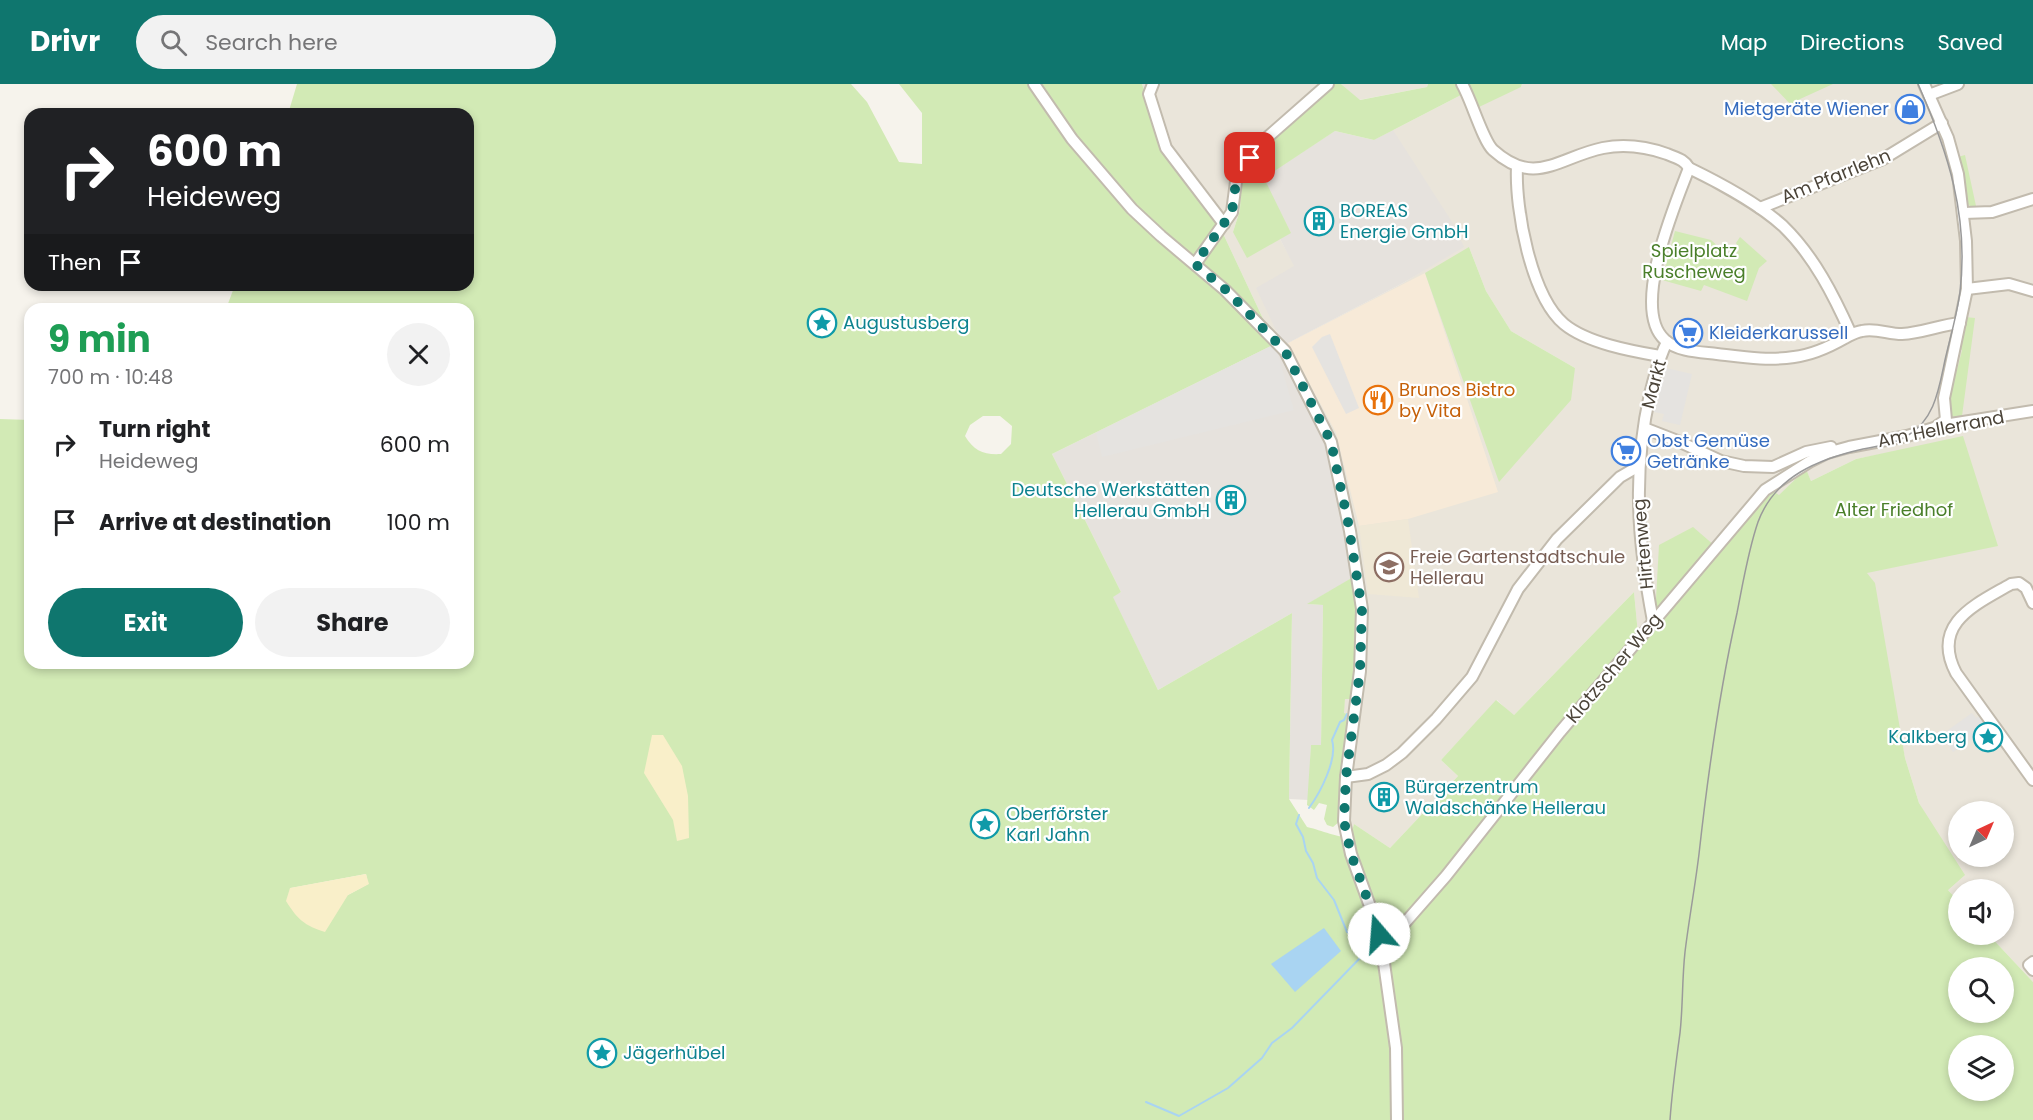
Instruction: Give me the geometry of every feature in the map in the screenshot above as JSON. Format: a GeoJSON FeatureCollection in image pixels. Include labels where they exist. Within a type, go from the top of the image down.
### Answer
{"type":"FeatureCollection","features":[{"type":"Feature","properties":{"kind":"street"},"geometry":{"type":"LineString","coordinates":[[1034,84],[1072,139],[1102,175],[1161,236],[1234,298],[1285,351],[1331,442],[1345,505],[1362,609],[1360,671],[1346,777],[1346,833],[1351,854],[1375,920],[1382,949],[1396,1048],[1397,1120]]}},
{"type":"Feature","properties":{"kind":"street"},"geometry":{"type":"LineString","coordinates":[[1153,84],[1149,94],[1166,148],[1224,224]]}},
{"type":"Feature","properties":{"kind":"street"},"geometry":{"type":"LineString","coordinates":[[1195,264],[1232,212],[1237,174],[1262,142],[1329,84]]}},
{"type":"Feature","properties":{"kind":"street"},"geometry":{"type":"LineString","coordinates":[[1462,84],[1490,148],[1517,167],[1538,169],[1603,148],[1634,147],[1658,151],[1687,165],[1760,208],[1782,226],[1812,261],[1834,296],[1851,334]]}},
{"type":"Feature","properties":{"kind":"street"},"geometry":{"type":"LineString","coordinates":[[1934,428],[1946,420],[1944,398],[1967,289],[1964,213],[1958,174],[1942,123],[1927,89],[1959,84]]}},
{"type":"Feature","properties":{"kind":"street","name":"Am Pfarrlehn"},"geometry":{"type":"LineString","coordinates":[[1760,208],[1883,159],[1942,123]]}},
{"type":"Feature","properties":{"kind":"street"},"geometry":{"type":"LineString","coordinates":[[1667,342],[1658,332],[1654,322],[1653,281],[1687,165]]}},
{"type":"Feature","properties":{"kind":"street"},"geometry":{"type":"LineString","coordinates":[[1517,167],[1525,243],[1537,278],[1553,311],[1570,328],[1596,341],[1660,356]]}},
{"type":"Feature","properties":{"kind":"street"},"geometry":{"type":"LineString","coordinates":[[1964,213],[1992,212],[2033,198]]}},
{"type":"Feature","properties":{"kind":"street"},"geometry":{"type":"LineString","coordinates":[[1967,289],[2009,284],[2033,291]]}},
{"type":"Feature","properties":{"kind":"street","name":"Markt"},"geometry":{"type":"LineString","coordinates":[[1639,466],[1644,428],[1660,356],[1667,342],[1683,349],[1769,359],[1797,357],[1865,330],[1899,334],[1921,332],[1960,323]]}},
{"type":"Feature","properties":{"kind":"street","name":"Am Hellerrand"},"geometry":{"type":"LineString","coordinates":[[1849,447],[1907,436],[1934,428],[2033,411]]}},
{"type":"Feature","properties":{"kind":"street"},"geometry":{"type":"LineString","coordinates":[[1644,428],[1721,461],[1744,466],[1773,467],[1806,452],[1827,447],[1849,447]]}},
{"type":"Feature","properties":{"kind":"street","name":"Klotzscher Weg"},"geometry":{"type":"LineString","coordinates":[[1382,949],[1446,876],[1560,732],[1765,490],[1809,462],[1827,453],[1849,447]]}},
{"type":"Feature","properties":{"kind":"street"},"geometry":{"type":"LineString","coordinates":[[1346,777],[1368,774],[1386,765],[1402,753],[1436,719],[1472,677],[1518,589],[1557,539],[1620,477],[1639,466]]}},
{"type":"Feature","properties":{"kind":"street","name":"Hirtenweg"},"geometry":{"type":"LineString","coordinates":[[1639,466],[1638,501],[1642,558],[1653,621]]}},
{"type":"Feature","properties":{"kind":"street"},"geometry":{"type":"LineString","coordinates":[[2033,603],[2026,588],[2019,583],[2011,584],[1962,614],[1952,631],[1949,653],[1956,673],[2033,780]]}},
{"type":"Feature","properties":{"kind":"street"},"geometry":{"type":"LineString","coordinates":[[1375,920],[1405,922]]}},
{"type":"Feature","properties":{"kind":"shaded area"},"geometry":{"type":"Polygon","coordinates":[[[1142,84],[1335,84],[1249,163],[1241,183],[1240,210],[1233,232],[1263,178],[1335,131],[1291,233],[1280,239],[1295,266],[1281,341],[1275,344],[1219,225],[1165,149],[1142,84]]]}},
{"type":"Feature","properties":{"kind":"shaded area"},"geometry":{"type":"Polygon","coordinates":[[[1341,84],[1428,84],[1427,87],[1359,100],[1341,84]]]}},
{"type":"Feature","properties":{"kind":"shaded area"},"geometry":{"type":"Polygon","coordinates":[[[1458,84],[1469,84],[1473,90],[1521,87],[1522,84],[2033,84],[2033,982],[2014,962],[2014,957],[2010,957],[1998,945],[2014,945],[2014,879],[1948,879],[1948,890],[1933,828],[1919,803],[1905,758],[1867,573],[1907,449],[1856,459],[1811,481],[1806,470],[1779,496],[1773,491],[1695,579],[1638,634],[1634,592],[1513,716],[1497,700],[1441,760],[1458,776],[1390,848],[1354,824],[1350,837],[1343,839],[1350,715],[1343,713],[1345,698],[1353,699],[1282,356],[1288,343],[1403,283],[1463,246],[1374,140],[1463,94],[1458,84]],[[1469,247],[1499,481],[1575,368],[1511,331],[1486,291],[1469,247]]]}},
{"type":"Feature","properties":{"kind":"shaded area"},"geometry":{"type":"Polygon","coordinates":[[[1393,130],[1454,225],[1464,247],[1403,283],[1288,343],[1282,356],[1328,443],[1355,576],[1308,604],[1323,605],[1321,745],[1311,745],[1309,800],[1289,799],[1292,613],[1158,690],[1112,596],[1121,592],[1052,454],[1281,341],[1256,288],[1294,266],[1280,239],[1291,232],[1263,178],[1335,131],[1374,140],[1393,130]]]}},
{"type":"Feature","properties":{"kind":"shaded area"},"geometry":{"type":"Polygon","coordinates":[[[1425,273],[1498,492],[1408,519],[1359,526],[1336,433],[1288,343],[1425,273]]]}},
{"type":"Feature","properties":{"kind":"shaded area"},"geometry":{"type":"Polygon","coordinates":[[[1330,334],[1359,408],[1346,414],[1312,347],[1322,337],[1330,334]]]}},
{"type":"Feature","properties":{"kind":"shaded area"},"geometry":{"type":"Polygon","coordinates":[[[1275,344],[1294,410],[1102,457],[1096,433],[1275,344]]]}},
{"type":"Feature","properties":{"kind":"shaded area"},"geometry":{"type":"Polygon","coordinates":[[[1666,368],[1692,374],[1680,425],[1662,421],[1664,414],[1654,412],[1666,368]]]}},
{"type":"Feature","properties":{"kind":"shaded area","name":"Freie Gartenstadtschule Hellerau"},"geometry":{"type":"Polygon","coordinates":[[[1408,519],[1419,598],[1368,594],[1359,526],[1408,519]]]}},
{"type":"Feature","properties":{"kind":"shaded area"},"geometry":{"type":"Polygon","coordinates":[[[1972,713],[1976,718],[1984,713],[1989,720],[1981,725],[1984,730],[1953,752],[1941,735],[1972,713]]]}},
{"type":"Feature","properties":{"kind":"green space","name":"Alter Friedhof"},"geometry":{"type":"Polygon","coordinates":[[[297,84],[851,84],[867,102],[899,162],[922,164],[922,113],[899,84],[1142,84],[1165,149],[1219,225],[1275,344],[1052,454],[1121,592],[1113,597],[1158,690],[1292,613],[1289,799],[1307,827],[1350,837],[1354,824],[1390,848],[1458,776],[1441,760],[1496,700],[1514,715],[1634,592],[1638,634],[1695,579],[1773,491],[1779,495],[1806,469],[1811,481],[1856,459],[1963,436],[1998,546],[1867,573],[1875,583],[1905,758],[1919,803],[1948,848],[1948,867],[1960,867],[1965,875],[1960,879],[1948,879],[1948,945],[1998,945],[2010,957],[1948,957],[1948,1023],[2014,1023],[2014,962],[2033,982],[2033,1120],[0,1120],[0,419],[24,420],[24,669],[474,669],[474,303],[228,303],[233,291],[474,291],[474,108],[290,108],[297,84]],[[983,416],[970,425],[965,436],[980,451],[1001,454],[1011,444],[1012,426],[1000,416],[983,416]],[[366,874],[291,888],[348,895],[368,884],[366,874]]]}},
{"type":"Feature","properties":{"kind":"green space"},"geometry":{"type":"Polygon","coordinates":[[[1335,84],[1341,84],[1360,100],[1427,87],[1428,84],[1458,84],[1463,94],[1374,140],[1335,131],[1264,178],[1291,233],[1247,258],[1233,232],[1240,210],[1241,183],[1249,163],[1335,84]]]}},
{"type":"Feature","properties":{"kind":"green space"},"geometry":{"type":"Polygon","coordinates":[[[1469,84],[1522,84],[1521,87],[1479,107],[1469,84]]]}},
{"type":"Feature","properties":{"kind":"green space"},"geometry":{"type":"Polygon","coordinates":[[[1771,84],[1833,84],[1800,99],[1796,110],[1771,84]]]}},
{"type":"Feature","properties":{"kind":"green space"},"geometry":{"type":"Polygon","coordinates":[[[1965,155],[1976,206],[1970,206],[1967,203],[1958,157],[1965,155]]]}},
{"type":"Feature","properties":{"kind":"green space","name":"Spielplatz Ruscheweg"},"geometry":{"type":"Polygon","coordinates":[[[1675,231],[1711,240],[1731,258],[1739,250],[1736,243],[1740,237],[1767,261],[1759,268],[1747,301],[1704,285],[1701,291],[1662,280],[1675,231]]]}},
{"type":"Feature","properties":{"kind":"green space"},"geometry":{"type":"Polygon","coordinates":[[[1469,247],[1486,291],[1511,331],[1575,368],[1571,400],[1499,482],[1425,273],[1469,247]]]}},
{"type":"Feature","properties":{"kind":"green space"},"geometry":{"type":"Polygon","coordinates":[[[1965,317],[1975,318],[1962,416],[1952,417],[1948,401],[1954,369],[1957,370],[1962,350],[1958,349],[1965,317]]]}},
{"type":"Feature","properties":{"kind":"green space"},"geometry":{"type":"Polygon","coordinates":[[[1693,527],[1715,546],[1655,617],[1659,545],[1693,527]]]}},
{"type":"Feature","properties":{"kind":"green space"},"geometry":{"type":"Polygon","coordinates":[[[1355,576],[1359,622],[1357,669],[1353,699],[1345,699],[1344,713],[1351,715],[1340,821],[1333,827],[1327,825],[1324,819],[1327,805],[1319,803],[1314,810],[1307,805],[1311,745],[1321,745],[1323,605],[1307,604],[1355,576]]]}},
{"type":"Feature","properties":{"kind":"sand"},"geometry":{"type":"Polygon","coordinates":[[[652,735],[663,735],[682,766],[688,796],[689,838],[677,841],[673,820],[644,773],[652,735]]]}},
{"type":"Feature","properties":{"kind":"sand"},"geometry":{"type":"Polygon","coordinates":[[[366,874],[369,884],[348,895],[325,932],[302,921],[286,901],[290,888],[366,874]]]}},
{"type":"Feature","properties":{"kind":"water"},"geometry":{"type":"Polygon","coordinates":[[[1324,928],[1341,951],[1295,992],[1271,964],[1324,928]]]}},
{"type":"Feature","properties":{"kind":"waterway"},"geometry":{"type":"LineString","coordinates":[[1309,808],[1327,776],[1332,757],[1332,740],[1340,722],[1347,714]]}},
{"type":"Feature","properties":{"kind":"waterway"},"geometry":{"type":"LineString","coordinates":[[1146,1102],[1179,1116],[1228,1088],[1262,1058],[1272,1043],[1292,1028],[1361,957],[1352,935],[1347,932],[1334,900],[1317,878],[1303,837],[1296,824],[1299,815]]}},
{"type":"Feature","properties":{"kind":"tram line"},"geometry":{"type":"LineString","coordinates":[[1670,1120],[1681,1023],[1685,952],[1706,793],[1725,673],[1751,544],[1758,522],[1775,493],[1800,472],[1830,458],[1897,441],[1907,436],[1924,421],[1930,412],[1940,381],[1960,292],[1961,237],[1959,211],[1947,160],[1918,84]]}},
{"type":"Feature","properties":{"kind":"place","name":"Mietgeräte Wiener"},"geometry":{"type":"Point","coordinates":[1910,109]}},
{"type":"Feature","properties":{"kind":"place","name":"BOREAS Energie GmbH"},"geometry":{"type":"Point","coordinates":[1319,221]}},
{"type":"Feature","properties":{"kind":"place","name":"Augustusberg"},"geometry":{"type":"Point","coordinates":[822,323]}},
{"type":"Feature","properties":{"kind":"place","name":"Kleiderkarussell"},"geometry":{"type":"Point","coordinates":[1688,333]}},
{"type":"Feature","properties":{"kind":"place","name":"Brunos Bistro by Vita"},"geometry":{"type":"Point","coordinates":[1378,400]}},
{"type":"Feature","properties":{"kind":"place","name":"Obst Gemüse Getränke"},"geometry":{"type":"Point","coordinates":[1626,451]}},
{"type":"Feature","properties":{"kind":"place","name":"Deutsche Werkstätten Hellerau GmbH"},"geometry":{"type":"Point","coordinates":[1231,500]}},
{"type":"Feature","properties":{"kind":"place","name":"Freie Gartenstadtschule Hellerau"},"geometry":{"type":"Point","coordinates":[1389,567]}},
{"type":"Feature","properties":{"kind":"place","name":"Kalkberg"},"geometry":{"type":"Point","coordinates":[1988,737]}},
{"type":"Feature","properties":{"kind":"place","name":"Bürgerzentrum Waldschänke Hellerau"},"geometry":{"type":"Point","coordinates":[1384,797]}},
{"type":"Feature","properties":{"kind":"place","name":"Oberförster Karl Jahn"},"geometry":{"type":"Point","coordinates":[985,824]}},
{"type":"Feature","properties":{"kind":"place","name":"Jägerhübel"},"geometry":{"type":"Point","coordinates":[602,1053]}},
{"type":"Feature","properties":{"kind":"route"},"geometry":{"type":"LineString","coordinates":[[1250,158],[1237,174],[1232,212],[1195,264],[1226,290],[1285,351],[1313,402],[1331,442],[1344,496],[1362,609],[1360,671],[1344,795],[1344,821],[1351,854],[1379,934]]}}]}
